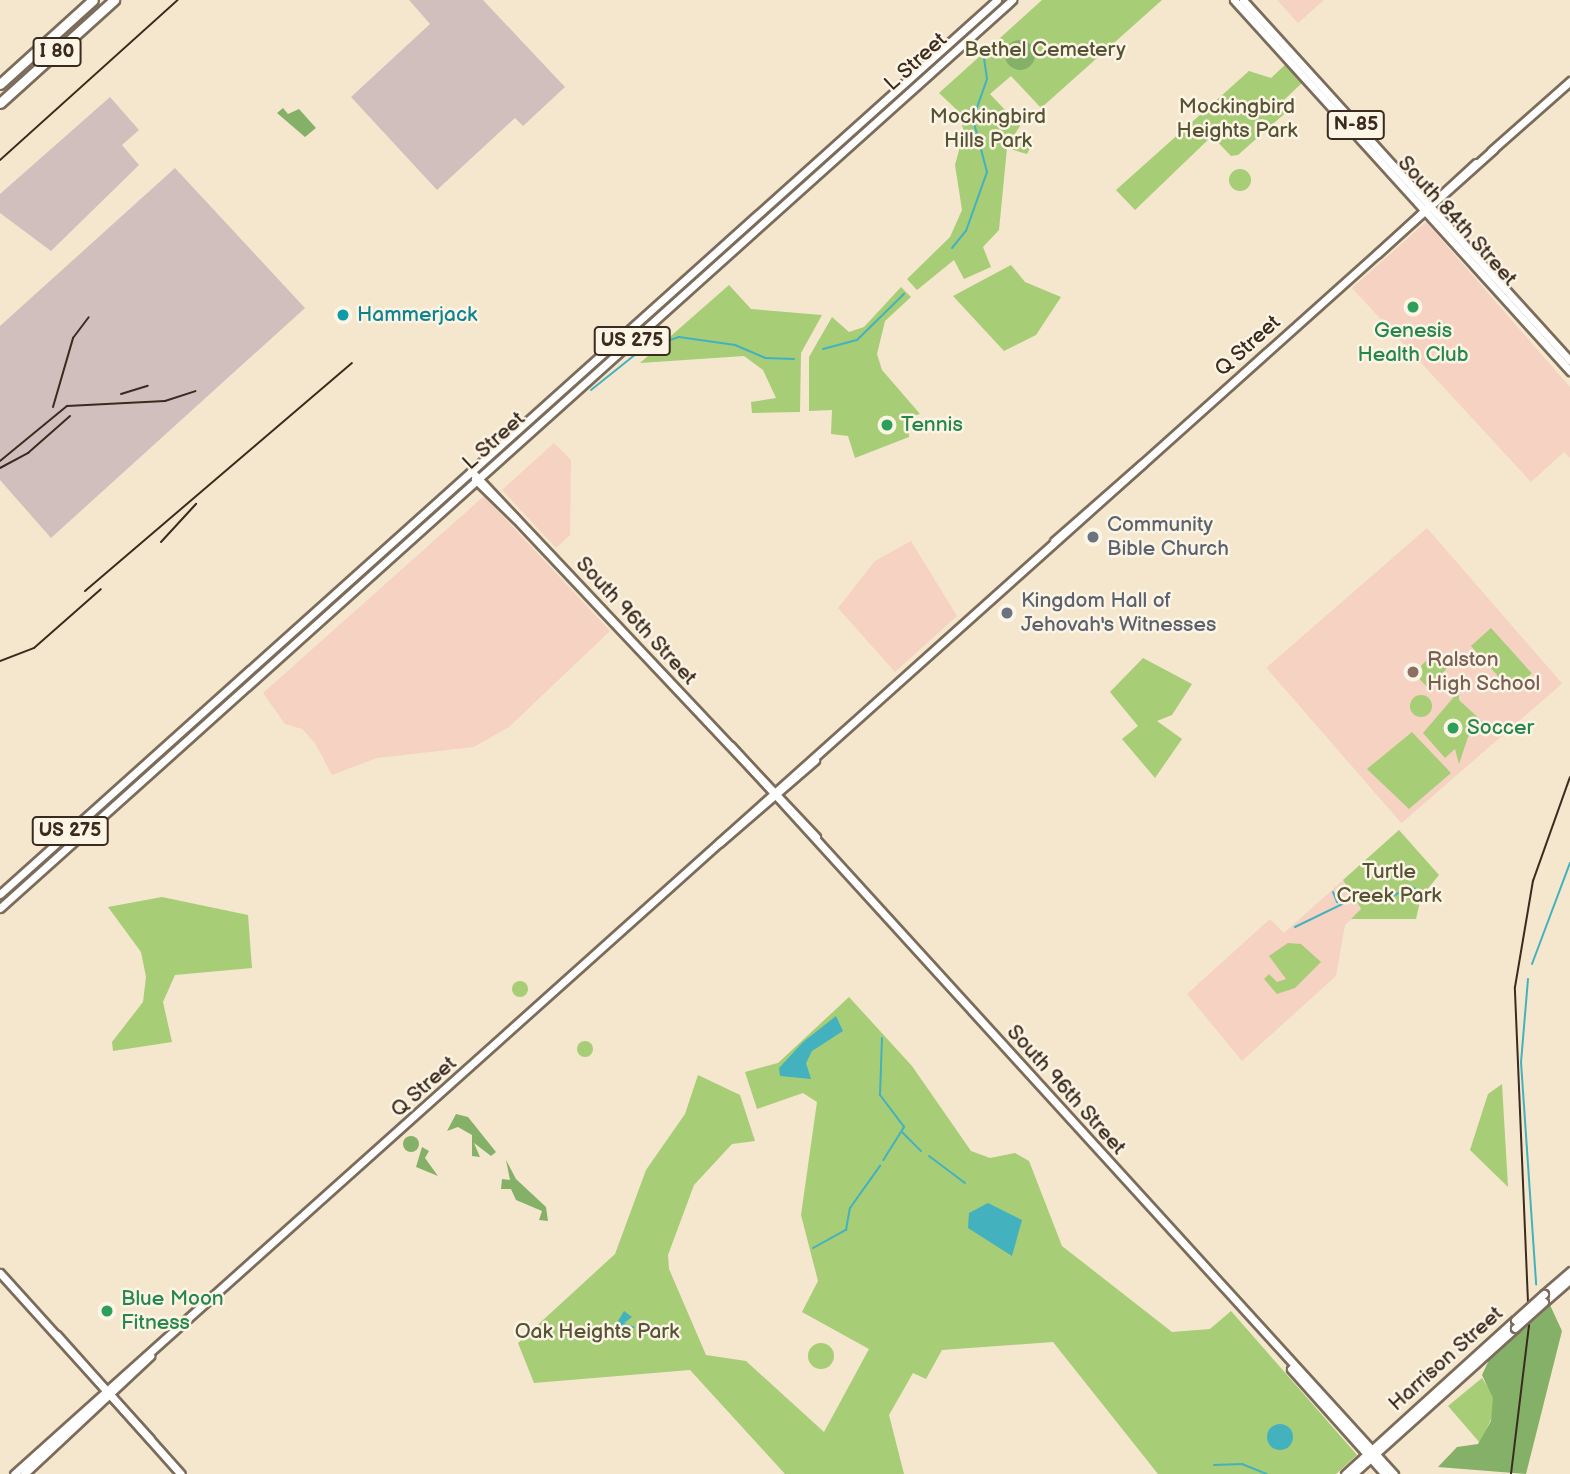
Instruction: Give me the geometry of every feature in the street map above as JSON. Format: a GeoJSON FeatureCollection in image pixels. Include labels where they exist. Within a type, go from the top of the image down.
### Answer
{"type":"FeatureCollection","features":[{"type":"Feature","properties":{"kind":"highway","name":"I 80"},"geometry":{"type":"LineString","coordinates":[[0,84],[93,0]]}},
{"type":"Feature","properties":{"kind":"highway","name":"I 80"},"geometry":{"type":"LineString","coordinates":[[0,103],[114,0]]}},
{"type":"Feature","properties":{"kind":"main road","name":"L Street"},"geometry":{"type":"LineString","coordinates":[[0,894],[996,0]]}},
{"type":"Feature","properties":{"kind":"main road","name":"L Street"},"geometry":{"type":"LineString","coordinates":[[0,908],[1012,0]]}},
{"type":"Feature","properties":{"kind":"main road","name":"South 84th Street"},"geometry":{"type":"LineString","coordinates":[[1234,0],[1570,360]]}},
{"type":"Feature","properties":{"kind":"main road","name":"South 84th Street"},"geometry":{"type":"LineString","coordinates":[[1243,0],[1570,371]]}},
{"type":"Feature","properties":{"kind":"main road","name":"Q Street"},"geometry":{"type":"LineString","coordinates":[[24,1474],[108,1393],[1570,81]]}},
{"type":"Feature","properties":{"kind":"main road","name":"South 96th Street"},"geometry":{"type":"LineString","coordinates":[[471,471],[731,746],[1371,1454],[1394,1474]]}},
{"type":"Feature","properties":{"kind":"main road","name":"Harrison Street"},"geometry":{"type":"LineString","coordinates":[[1345,1474],[1371,1454],[1544,1298],[1570,1271]]}},
{"type":"Feature","properties":{"kind":"main road"},"geometry":{"type":"LineString","coordinates":[[0,1273],[181,1474]]}},
{"type":"Feature","properties":{"kind":"main road","name":"Harrison Street"},"geometry":{"type":"LineString","coordinates":[[1544,1298],[1570,1279]]}},
{"type":"Feature","properties":{"kind":"main road","name":"Q Street"},"geometry":{"type":"LineString","coordinates":[[14,1474],[54,1443]]}},
{"type":"Feature","properties":{"kind":"main road","name":"South 96th Street"},"geometry":{"type":"LineString","coordinates":[[1371,1454],[1385,1474]]}},
{"type":"Feature","properties":{"kind":"main road","name":"Harrison Street"},"geometry":{"type":"LineString","coordinates":[[1353,1474],[1371,1454]]}},
{"type":"Feature","properties":{"kind":"shaded area"},"geometry":{"type":"Polygon","coordinates":[[[409,0],[483,0],[565,87],[523,126],[515,118],[437,190],[351,97],[430,24],[409,0]]]}},
{"type":"Feature","properties":{"kind":"shaded area"},"geometry":{"type":"Polygon","coordinates":[[[1277,0],[1324,0],[1298,23],[1277,0]]]}},
{"type":"Feature","properties":{"kind":"shaded area"},"geometry":{"type":"Polygon","coordinates":[[[110,97],[139,130],[122,145],[139,165],[51,251],[0,213],[0,194],[110,97]]]}},
{"type":"Feature","properties":{"kind":"shaded area"},"geometry":{"type":"Polygon","coordinates":[[[175,168],[305,308],[51,538],[0,480],[0,326],[175,168]]]}},
{"type":"Feature","properties":{"kind":"shaded area"},"geometry":{"type":"Polygon","coordinates":[[[1426,222],[1570,387],[1570,458],[1564,452],[1531,482],[1352,288],[1426,222]]]}},
{"type":"Feature","properties":{"kind":"shaded area"},"geometry":{"type":"Polygon","coordinates":[[[554,443],[571,460],[570,535],[556,548],[502,490],[554,443]]]}},
{"type":"Feature","properties":{"kind":"shaded area"},"geometry":{"type":"Polygon","coordinates":[[[484,496],[610,631],[509,727],[474,747],[377,758],[332,775],[315,743],[302,729],[285,724],[263,693],[484,496]]]}},
{"type":"Feature","properties":{"kind":"shaded area","name":"Ralston High School"},"geometry":{"type":"Polygon","coordinates":[[[1427,528],[1562,683],[1401,823],[1266,668],[1427,528]]]}},
{"type":"Feature","properties":{"kind":"shaded area"},"geometry":{"type":"Polygon","coordinates":[[[911,541],[957,616],[895,672],[838,608],[875,561],[911,541]]]}},
{"type":"Feature","properties":{"kind":"shaded area"},"geometry":{"type":"Polygon","coordinates":[[[1343,880],[1361,910],[1345,925],[1336,976],[1242,1061],[1187,994],[1270,919],[1284,933],[1343,880]]]}},
{"type":"Feature","properties":{"kind":"green space"},"geometry":{"type":"Polygon","coordinates":[[[1042,0],[1162,0],[1041,108],[1011,76],[990,94],[1020,126],[1013,137],[1030,148],[1027,154],[1007,148],[999,230],[983,247],[991,267],[964,279],[954,260],[917,290],[907,279],[950,237],[962,210],[955,165],[964,132],[958,111],[939,93],[1042,0]]]}},
{"type":"Feature","properties":{"kind":"green space"},"geometry":{"type":"Polygon","coordinates":[[[1020,40],[1026,41],[1034,49],[1034,61],[1026,69],[1020,70],[1014,69],[1006,61],[1005,55],[1006,49],[1014,41],[1020,40]]]}},
{"type":"Feature","properties":{"kind":"green space","name":"Mockingbird Heights Park"},"geometry":{"type":"Polygon","coordinates":[[[1286,64],[1303,82],[1284,100],[1291,108],[1238,155],[1231,156],[1212,136],[1135,210],[1116,190],[1249,71],[1271,78],[1286,64]]]}},
{"type":"Feature","properties":{"kind":"green space"},"geometry":{"type":"Polygon","coordinates":[[[283,108],[288,114],[299,109],[316,128],[305,137],[277,113],[283,108]]]}},
{"type":"Feature","properties":{"kind":"green space"},"geometry":{"type":"Polygon","coordinates":[[[1240,169],[1248,172],[1251,180],[1248,188],[1240,191],[1232,188],[1229,180],[1232,172],[1240,169]]]}},
{"type":"Feature","properties":{"kind":"green space"},"geometry":{"type":"Polygon","coordinates":[[[1011,265],[1025,282],[1061,297],[1036,335],[1004,351],[953,296],[1011,265]]]}},
{"type":"Feature","properties":{"kind":"green space"},"geometry":{"type":"Polygon","coordinates":[[[729,285],[751,309],[822,315],[801,353],[800,412],[752,413],[751,402],[776,398],[763,370],[744,356],[640,363],[729,285]]]}},
{"type":"Feature","properties":{"kind":"green space"},"geometry":{"type":"Polygon","coordinates":[[[901,287],[911,297],[885,321],[877,354],[882,370],[920,414],[908,417],[909,437],[855,458],[848,436],[831,434],[832,410],[809,411],[809,357],[832,317],[849,332],[864,327],[901,287]]]}},
{"type":"Feature","properties":{"kind":"green space"},"geometry":{"type":"Polygon","coordinates":[[[1491,628],[1532,673],[1512,691],[1471,646],[1491,628]]]}},
{"type":"Feature","properties":{"kind":"green space"},"geometry":{"type":"Polygon","coordinates":[[[1437,650],[1451,664],[1428,687],[1414,673],[1437,650]]]}},
{"type":"Feature","properties":{"kind":"green space"},"geometry":{"type":"Polygon","coordinates":[[[1143,658],[1192,684],[1172,715],[1157,721],[1182,739],[1155,778],[1122,739],[1138,726],[1110,692],[1143,658]]]}},
{"type":"Feature","properties":{"kind":"green space","name":"Soccer"},"geometry":{"type":"Polygon","coordinates":[[[1459,691],[1459,700],[1484,723],[1468,737],[1459,764],[1455,749],[1445,758],[1423,733],[1459,691]]]}},
{"type":"Feature","properties":{"kind":"green space"},"geometry":{"type":"Polygon","coordinates":[[[1421,695],[1429,698],[1432,706],[1429,714],[1421,717],[1413,714],[1410,706],[1413,698],[1421,695]]]}},
{"type":"Feature","properties":{"kind":"green space"},"geometry":{"type":"Polygon","coordinates":[[[1412,732],[1451,773],[1409,809],[1367,769],[1412,732]]]}},
{"type":"Feature","properties":{"kind":"green space","name":"Turtle Creek Park"},"geometry":{"type":"Polygon","coordinates":[[[1399,830],[1439,875],[1421,897],[1416,919],[1351,919],[1361,909],[1343,880],[1399,830]]]}},
{"type":"Feature","properties":{"kind":"green space"},"geometry":{"type":"Polygon","coordinates":[[[162,897],[248,915],[252,968],[175,975],[163,1002],[172,1042],[113,1051],[112,1042],[143,1002],[146,977],[141,952],[108,907],[162,897]]]}},
{"type":"Feature","properties":{"kind":"green space"},"geometry":{"type":"Polygon","coordinates":[[[1288,943],[1301,944],[1321,962],[1295,988],[1277,994],[1264,979],[1269,974],[1277,982],[1286,979],[1269,956],[1288,943]]]}},
{"type":"Feature","properties":{"kind":"green space"},"geometry":{"type":"Polygon","coordinates":[[[520,981],[526,983],[526,995],[520,997],[514,995],[512,989],[514,983],[520,981]]]}},
{"type":"Feature","properties":{"kind":"green space","name":"Oak Heights Park"},"geometry":{"type":"Polygon","coordinates":[[[849,997],[912,1066],[971,1151],[990,1158],[1015,1153],[1029,1161],[1062,1246],[1172,1332],[1210,1329],[1231,1311],[1357,1455],[1336,1474],[1158,1474],[1053,1342],[942,1350],[926,1379],[913,1373],[889,1415],[904,1474],[785,1474],[690,1370],[534,1383],[518,1343],[615,1254],[646,1170],[685,1114],[698,1075],[740,1095],[755,1141],[732,1144],[694,1185],[668,1255],[669,1269],[706,1355],[746,1361],[824,1432],[869,1349],[802,1312],[818,1281],[801,1215],[817,1102],[803,1093],[757,1109],[745,1072],[778,1063],[849,997]]]}},
{"type":"Feature","properties":{"kind":"green space"},"geometry":{"type":"Polygon","coordinates":[[[585,1041],[591,1043],[591,1055],[585,1057],[579,1055],[577,1049],[579,1043],[585,1041]]]}},
{"type":"Feature","properties":{"kind":"green space"},"geometry":{"type":"Polygon","coordinates":[[[1502,1084],[1508,1187],[1470,1150],[1488,1094],[1502,1084]]]}},
{"type":"Feature","properties":{"kind":"green space"},"geometry":{"type":"Polygon","coordinates":[[[456,1114],[468,1117],[496,1152],[491,1156],[474,1143],[480,1157],[472,1156],[472,1135],[458,1127],[447,1131],[456,1114]]]}},
{"type":"Feature","properties":{"kind":"green space"},"geometry":{"type":"Polygon","coordinates":[[[408,1136],[414,1136],[419,1144],[417,1150],[408,1152],[403,1147],[403,1141],[408,1136]]]}},
{"type":"Feature","properties":{"kind":"green space"},"geometry":{"type":"Polygon","coordinates":[[[422,1147],[429,1151],[425,1158],[438,1176],[416,1167],[422,1147]]]}},
{"type":"Feature","properties":{"kind":"green space"},"geometry":{"type":"Polygon","coordinates":[[[506,1160],[516,1179],[546,1207],[548,1221],[539,1220],[542,1211],[516,1200],[511,1189],[501,1189],[502,1179],[510,1180],[506,1160]]]}},
{"type":"Feature","properties":{"kind":"green space"},"geometry":{"type":"Polygon","coordinates":[[[1550,1305],[1562,1331],[1526,1474],[1438,1467],[1457,1447],[1478,1444],[1491,1421],[1493,1398],[1482,1375],[1489,1360],[1550,1305]]]}},
{"type":"Feature","properties":{"kind":"green space"},"geometry":{"type":"Polygon","coordinates":[[[821,1343],[830,1347],[834,1356],[830,1365],[821,1369],[812,1365],[808,1356],[812,1347],[821,1343]]]}},
{"type":"Feature","properties":{"kind":"green space"},"geometry":{"type":"Polygon","coordinates":[[[1482,1378],[1494,1396],[1494,1413],[1480,1443],[1448,1406],[1482,1378]]]}},
{"type":"Feature","properties":{"kind":"water"},"geometry":{"type":"Polygon","coordinates":[[[836,1016],[843,1031],[812,1051],[806,1063],[811,1079],[780,1076],[779,1068],[803,1042],[836,1016]]]}},
{"type":"Feature","properties":{"kind":"water"},"geometry":{"type":"Polygon","coordinates":[[[988,1203],[1022,1220],[1012,1256],[968,1228],[969,1213],[988,1203]]]}},
{"type":"Feature","properties":{"kind":"water"},"geometry":{"type":"Polygon","coordinates":[[[624,1311],[632,1317],[624,1323],[635,1327],[624,1336],[615,1326],[624,1311]]]}},
{"type":"Feature","properties":{"kind":"water"},"geometry":{"type":"Polygon","coordinates":[[[1280,1424],[1289,1428],[1293,1437],[1289,1446],[1280,1450],[1271,1446],[1267,1437],[1271,1428],[1280,1424]]]}},
{"type":"Feature","properties":{"kind":"waterway"},"geometry":{"type":"LineString","coordinates":[[952,248],[966,231],[987,172],[973,119],[987,79],[983,50]]}},
{"type":"Feature","properties":{"kind":"waterway"},"geometry":{"type":"LineString","coordinates":[[823,349],[857,340],[904,294]]}},
{"type":"Feature","properties":{"kind":"waterway"},"geometry":{"type":"LineString","coordinates":[[591,390],[641,350],[679,337],[735,345],[765,358],[794,359]]}},
{"type":"Feature","properties":{"kind":"waterway"},"geometry":{"type":"LineString","coordinates":[[1532,964],[1570,863]]}},
{"type":"Feature","properties":{"kind":"waterway"},"geometry":{"type":"LineString","coordinates":[[1295,927],[1361,895],[1386,899],[1412,887],[1420,892]]}},
{"type":"Feature","properties":{"kind":"waterway"},"geometry":{"type":"LineString","coordinates":[[1333,892],[1337,902]]}},
{"type":"Feature","properties":{"kind":"waterway"},"geometry":{"type":"LineString","coordinates":[[1528,979],[1521,1062],[1536,1284]]}},
{"type":"Feature","properties":{"kind":"waterway"},"geometry":{"type":"LineString","coordinates":[[882,1038],[880,1095],[904,1127],[883,1160]]}},
{"type":"Feature","properties":{"kind":"waterway"},"geometry":{"type":"LineString","coordinates":[[902,1132],[921,1151]]}},
{"type":"Feature","properties":{"kind":"waterway"},"geometry":{"type":"LineString","coordinates":[[929,1156],[965,1183]]}},
{"type":"Feature","properties":{"kind":"waterway"},"geometry":{"type":"LineString","coordinates":[[813,1248],[846,1230],[850,1208],[880,1166]]}},
{"type":"Feature","properties":{"kind":"waterway"},"geometry":{"type":"LineString","coordinates":[[1214,1465],[1242,1464],[1267,1474]]}},
{"type":"Feature","properties":{"kind":"railway"},"geometry":{"type":"LineString","coordinates":[[0,160],[178,0]]}},
{"type":"Feature","properties":{"kind":"railway"},"geometry":{"type":"LineString","coordinates":[[53,407],[73,338],[89,317]]}},
{"type":"Feature","properties":{"kind":"railway"},"geometry":{"type":"LineString","coordinates":[[85,591],[352,363]]}},
{"type":"Feature","properties":{"kind":"railway"},"geometry":{"type":"LineString","coordinates":[[121,394],[148,386]]}},
{"type":"Feature","properties":{"kind":"railway"},"geometry":{"type":"LineString","coordinates":[[0,461],[67,406],[165,401],[195,391]]}},
{"type":"Feature","properties":{"kind":"railway"},"geometry":{"type":"LineString","coordinates":[[0,468],[28,453],[70,416]]}},
{"type":"Feature","properties":{"kind":"railway"},"geometry":{"type":"LineString","coordinates":[[161,542],[196,504]]}},
{"type":"Feature","properties":{"kind":"railway"},"geometry":{"type":"LineString","coordinates":[[0,661],[34,648],[101,589]]}},
{"type":"Feature","properties":{"kind":"railway"},"geometry":{"type":"LineString","coordinates":[[1511,1474],[1529,1326],[1515,987],[1533,881],[1570,777]]}},
{"type":"Feature","properties":{"kind":"place","name":"Genesis Health Club"},"geometry":{"type":"Point","coordinates":[1413,307]}},
{"type":"Feature","properties":{"kind":"place","name":"Hammerjack"},"geometry":{"type":"Point","coordinates":[343,315]}},
{"type":"Feature","properties":{"kind":"place","name":"Tennis"},"geometry":{"type":"Point","coordinates":[887,425]}},
{"type":"Feature","properties":{"kind":"place","name":"Community Bible Church"},"geometry":{"type":"Point","coordinates":[1093,537]}},
{"type":"Feature","properties":{"kind":"place","name":"Kingdom Hall of Jehovah's Witnesses"},"geometry":{"type":"Point","coordinates":[1007,613]}},
{"type":"Feature","properties":{"kind":"place","name":"Ralston High School"},"geometry":{"type":"Point","coordinates":[1413,672]}},
{"type":"Feature","properties":{"kind":"place","name":"Soccer"},"geometry":{"type":"Point","coordinates":[1453,728]}},
{"type":"Feature","properties":{"kind":"place","name":"Blue Moon Fitness"},"geometry":{"type":"Point","coordinates":[107,1311]}},
{"type":"Feature","properties":{"kind":"park label","name":"Bethel Cemetery"},"geometry":{"type":"Point","coordinates":[1045,50]}},
{"type":"Feature","properties":{"kind":"park label","name":"Mockingbird Hills Park"},"geometry":{"type":"Point","coordinates":[988,129]}}]}
